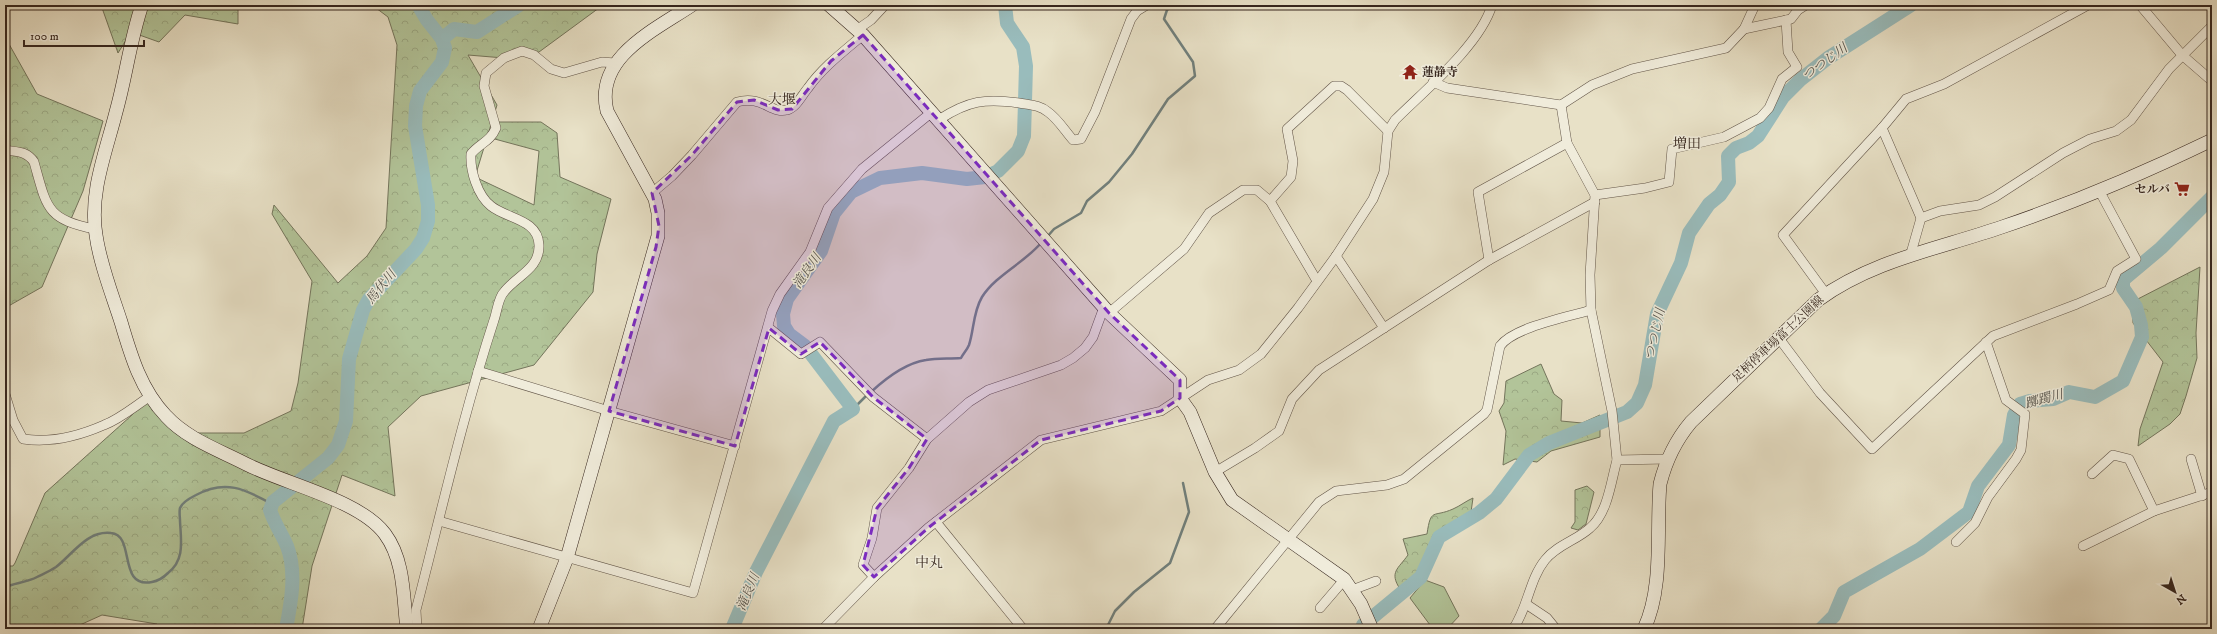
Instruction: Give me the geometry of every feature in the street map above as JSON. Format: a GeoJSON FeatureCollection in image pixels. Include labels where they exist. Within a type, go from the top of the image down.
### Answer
{"type":"FeatureCollection","features":[{"type":"Feature","properties":{"kind":"street"},"geometry":{"type":"LineString","coordinates":[[142,5],[137,20],[116,112],[100,167],[95,228],[99,248],[124,334],[142,384],[149,397],[184,433],[261,472],[307,489],[367,517],[385,534],[399,562],[406,629]]}},
{"type":"Feature","properties":{"kind":"street"},"geometry":{"type":"LineString","coordinates":[[539,629],[567,558],[656,247],[659,220],[652,193],[607,111],[605,91],[608,77],[615,63],[625,52],[692,5]]}},
{"type":"Feature","properties":{"kind":"street"},"geometry":{"type":"LineString","coordinates":[[829,5],[860,32],[936,116],[1106,310],[1180,380],[1180,398],[1190,412],[1215,472],[1232,500],[1290,540],[1348,585],[1369,624]]}},
{"type":"Feature","properties":{"kind":"street"},"geometry":{"type":"LineString","coordinates":[[652,193],[687,160],[737,102],[754,100],[778,110],[785,111],[792,109],[821,72],[885,5]]}},
{"type":"Feature","properties":{"kind":"street"},"geometry":{"type":"LineString","coordinates":[[439,521],[693,593],[772,311],[780,294],[810,252],[828,208],[862,169],[936,116],[980,101],[1010,102],[1040,106],[1050,113],[1073,140],[1081,139],[1095,112],[1131,19],[1137,11],[1147,5]]}},
{"type":"Feature","properties":{"kind":"street"},"geometry":{"type":"LineString","coordinates":[[823,629],[874,577],[936,522],[1041,440],[1161,411],[1208,380],[1239,370],[1261,354],[1298,308],[1336,256],[1378,188],[1384,172],[1388,131],[1395,120],[1475,38],[1489,14],[1492,5]]}},
{"type":"Feature","properties":{"kind":"street"},"geometry":{"type":"LineString","coordinates":[[1433,82],[1447,88],[1561,105],[1592,85],[1632,69],[1726,48],[1744,29],[1755,5]]}},
{"type":"Feature","properties":{"kind":"street"},"geometry":{"type":"LineString","coordinates":[[1744,29],[1786,20],[1806,5]]}},
{"type":"Feature","properties":{"kind":"street"},"geometry":{"type":"LineString","coordinates":[[1826,294],[1783,235],[1882,128],[1906,99],[1950,81],[2088,5]]}},
{"type":"Feature","properties":{"kind":"street"},"geometry":{"type":"LineString","coordinates":[[2140,5],[2182,55],[2212,81]]}},
{"type":"Feature","properties":{"kind":"street"},"geometry":{"type":"LineString","coordinates":[[1215,472],[1255,448],[1279,431],[1292,399],[1319,370],[1489,260],[1595,199],[1669,182],[1672,149],[1724,138],[1760,118],[1769,108],[1782,79],[1797,68],[1788,52],[1786,20]]}},
{"type":"Feature","properties":{"kind":"street"},"geometry":{"type":"LineString","coordinates":[[1921,218],[1940,211],[1979,204],[1995,197],[2063,153],[2090,139],[2116,131],[2131,120],[2154,88],[2182,55],[2212,26]]}},
{"type":"Feature","properties":{"kind":"street"},"geometry":{"type":"LineString","coordinates":[[417,629],[416,610],[478,370],[503,292],[534,264],[539,252],[538,237],[525,222],[492,207],[484,200],[470,166],[471,154],[477,147],[491,138],[496,128],[484,86],[486,73],[504,58],[522,51],[534,55],[551,70],[564,73],[602,62],[615,63]]}},
{"type":"Feature","properties":{"kind":"street"},"geometry":{"type":"LineString","coordinates":[[1270,201],[1291,177],[1293,161],[1287,128],[1334,86],[1341,86],[1347,90],[1388,131]]}},
{"type":"Feature","properties":{"kind":"street"},"geometry":{"type":"LineString","coordinates":[[1513,629],[1522,615],[1533,581],[1545,559],[1560,547],[1591,528],[1597,521],[1603,511],[1617,460],[1612,424],[1612,411],[1591,310],[1590,275],[1595,199],[1567,143],[1561,105]]}},
{"type":"Feature","properties":{"kind":"street"},"geometry":{"type":"LineString","coordinates":[[1882,128],[1921,218],[1911,253]]}},
{"type":"Feature","properties":{"kind":"street","name":"足柄停車場富士公園線"},"geometry":{"type":"LineString","coordinates":[[1644,629],[1651,615],[1655,595],[1659,491],[1667,459],[1674,443],[1691,422],[1778,337],[1826,294],[1864,272],[1911,253],[1949,244],[1994,230],[2100,192],[2212,140]]}},
{"type":"Feature","properties":{"kind":"street"},"geometry":{"type":"LineString","coordinates":[[1489,260],[1478,192],[1567,143]]}},
{"type":"Feature","properties":{"kind":"street"},"geometry":{"type":"LineString","coordinates":[[5,150],[30,155],[34,162],[48,205],[58,217],[71,224],[95,228]]}},
{"type":"Feature","properties":{"kind":"street"},"geometry":{"type":"LineString","coordinates":[[874,577],[863,565],[872,538],[877,508],[909,468],[927,439],[969,402],[988,390],[1061,365],[1073,358],[1085,348],[1093,337],[1106,310],[1169,263],[1184,249],[1209,213],[1214,209],[1243,190],[1256,190],[1270,201],[1317,281]]}},
{"type":"Feature","properties":{"kind":"street"},"geometry":{"type":"LineString","coordinates":[[1778,337],[1820,393],[1872,449],[1993,336],[2077,304],[2109,290],[2117,271],[2136,259],[2100,192]]}},
{"type":"Feature","properties":{"kind":"street"},"geometry":{"type":"LineString","coordinates":[[1336,256],[1384,328]]}},
{"type":"Feature","properties":{"kind":"street"},"geometry":{"type":"LineString","coordinates":[[1215,629],[1290,540],[1319,502],[1336,492],[1387,485],[1404,479],[1484,414],[1487,410],[1500,346],[1503,341],[1533,326],[1591,310]]}},
{"type":"Feature","properties":{"kind":"street"},"geometry":{"type":"LineString","coordinates":[[768,328],[801,354],[820,342],[868,392],[927,439]]}},
{"type":"Feature","properties":{"kind":"street"},"geometry":{"type":"LineString","coordinates":[[1956,542],[1975,523],[1988,497],[2016,459],[2020,450],[2025,414],[2006,400],[1986,342]]}},
{"type":"Feature","properties":{"kind":"street"},"geometry":{"type":"LineString","coordinates":[[478,370],[609,411],[735,446]]}},
{"type":"Feature","properties":{"kind":"street"},"geometry":{"type":"LineString","coordinates":[[5,394],[12,420],[23,439],[39,441],[62,438],[106,425],[149,397]]}},
{"type":"Feature","properties":{"kind":"street"},"geometry":{"type":"LineString","coordinates":[[2092,474],[2113,455],[2129,459],[2154,512]]}},
{"type":"Feature","properties":{"kind":"street"},"geometry":{"type":"LineString","coordinates":[[1617,460],[1667,459]]}},
{"type":"Feature","properties":{"kind":"street"},"geometry":{"type":"LineString","coordinates":[[2191,460],[2202,496]]}},
{"type":"Feature","properties":{"kind":"street"},"geometry":{"type":"LineString","coordinates":[[2083,546],[2154,512],[2212,492]]}},
{"type":"Feature","properties":{"kind":"street"},"geometry":{"type":"LineString","coordinates":[[936,522],[1023,629]]}},
{"type":"Feature","properties":{"kind":"street"},"geometry":{"type":"LineString","coordinates":[[1320,608],[1348,585],[1376,581]]}},
{"type":"Feature","properties":{"kind":"street"},"geometry":{"type":"LineString","coordinates":[[1526,604],[1547,618],[1556,629]]}},
{"type":"Feature","properties":{"kind":"highlighted area"},"geometry":{"type":"Polygon","coordinates":[[[863,35],[1109,313],[1180,380],[1180,398],[1161,411],[1041,440],[928,528],[874,577],[863,565],[877,508],[909,468],[927,439],[873,397],[820,342],[801,354],[769,328],[735,446],[609,411],[656,247],[659,226],[652,193],[692,155],[737,102],[754,100],[778,110],[792,109],[831,61],[863,35]]]}},
{"type":"Feature","properties":{"kind":"green space"},"geometry":{"type":"Polygon","coordinates":[[[101,5],[238,5],[238,24],[185,15],[159,42],[131,32],[118,53],[101,5]]]}},
{"type":"Feature","properties":{"kind":"green space"},"geometry":{"type":"Polygon","coordinates":[[[372,5],[603,5],[539,52],[504,58],[468,55],[497,105],[475,177],[534,205],[539,151],[491,138],[497,122],[541,122],[557,133],[560,177],[611,199],[597,254],[593,292],[534,365],[421,396],[388,427],[395,496],[342,475],[312,566],[302,629],[159,629],[157,624],[102,615],[71,629],[5,629],[5,566],[13,566],[15,563],[45,493],[132,415],[143,396],[185,433],[244,433],[291,411],[298,383],[312,281],[272,214],[274,205],[338,283],[367,256],[386,228],[397,45],[388,17],[372,5]]]}},
{"type":"Feature","properties":{"kind":"green space"},"geometry":{"type":"Polygon","coordinates":[[[9,44],[37,94],[103,121],[83,191],[42,287],[5,308],[5,48],[9,44]]]}},
{"type":"Feature","properties":{"kind":"green space"},"geometry":{"type":"Polygon","coordinates":[[[2200,267],[2196,333],[2197,358],[2180,414],[2170,424],[2138,446],[2140,429],[2163,362],[2133,323],[2132,302],[2200,267]]]}},
{"type":"Feature","properties":{"kind":"green space"},"geometry":{"type":"Polygon","coordinates":[[[1541,364],[1554,394],[1562,400],[1561,421],[1582,423],[1600,415],[1600,437],[1551,451],[1537,462],[1515,459],[1503,465],[1506,431],[1499,411],[1504,403],[1506,381],[1541,364]]]}},
{"type":"Feature","properties":{"kind":"green space"},"geometry":{"type":"Polygon","coordinates":[[[1587,486],[1594,492],[1586,524],[1578,530],[1571,528],[1575,522],[1575,490],[1587,486]]]}},
{"type":"Feature","properties":{"kind":"green space"},"geometry":{"type":"Polygon","coordinates":[[[1473,498],[1471,512],[1435,549],[1424,575],[1400,589],[1395,578],[1395,574],[1398,567],[1408,555],[1403,539],[1427,534],[1430,520],[1434,515],[1453,509],[1473,498]]]}},
{"type":"Feature","properties":{"kind":"green space"},"geometry":{"type":"Polygon","coordinates":[[[1425,580],[1444,587],[1459,616],[1447,629],[1433,629],[1410,598],[1425,580]]]}},
{"type":"Feature","properties":{"kind":"waterway","name":"馬伏川"},"geometry":{"type":"LineString","coordinates":[[286,629],[292,588],[292,566],[287,546],[270,510],[273,502],[328,458],[338,445],[346,421],[349,359],[363,310],[369,299],[416,249],[423,238],[428,221],[428,205],[415,126],[416,106],[420,91],[442,62],[445,48],[442,39],[427,20],[418,5]]}},
{"type":"Feature","properties":{"kind":"waterway","name":"馬伏川"},"geometry":{"type":"LineString","coordinates":[[442,39],[454,29],[477,32],[519,5]]}},
{"type":"Feature","properties":{"kind":"waterway","name":"滝良川"},"geometry":{"type":"LineString","coordinates":[[732,629],[756,572],[834,421],[853,409],[805,346],[789,334],[784,326],[783,314],[787,299],[821,251],[834,213],[851,192],[880,178],[922,173],[967,179],[985,177],[998,171],[1018,151],[1024,136],[1026,66],[1023,47],[1007,23],[1005,5]]}},
{"type":"Feature","properties":{"kind":"waterway"},"geometry":{"type":"LineString","coordinates":[[1047,237],[1054,229],[1081,213],[1087,201],[1109,182],[1132,154],[1168,99],[1195,76],[1193,62],[1164,19],[1167,10],[1173,5]]}},
{"type":"Feature","properties":{"kind":"waterway","name":"つつじ川"},"geometry":{"type":"LineString","coordinates":[[1362,629],[1363,625],[1421,577],[1439,537],[1479,513],[1496,499],[1529,455],[1549,443],[1627,412],[1637,403],[1645,385],[1657,314],[1681,263],[1689,233],[1709,204],[1720,195],[1729,182],[1728,156],[1736,148],[1749,143],[1758,136],[1783,97],[1800,80],[1828,58],[1911,5]]}},
{"type":"Feature","properties":{"kind":"waterway","name":"躑躅川"},"geometry":{"type":"LineString","coordinates":[[1821,629],[1834,616],[1844,592],[1920,549],[1969,512],[1978,486],[2009,445],[2014,415],[2020,404],[2030,401],[2053,399],[2069,392],[2095,397],[2123,381],[2142,337],[2141,325],[2136,307],[2123,288],[2123,280],[2161,248],[2212,197]]}},
{"type":"Feature","properties":{"kind":"waterway"},"geometry":{"type":"LineString","coordinates":[[871,392],[889,377],[911,364],[930,359],[961,358],[969,345],[975,315],[982,297],[995,282],[1027,257],[1041,243]]}},
{"type":"Feature","properties":{"kind":"waterway"},"geometry":{"type":"LineString","coordinates":[[853,409],[867,395]]}},
{"type":"Feature","properties":{"kind":"waterway"},"geometry":{"type":"LineString","coordinates":[[1106,629],[1115,611],[1134,592],[1170,563],[1189,512],[1183,483]]}},
{"type":"Feature","properties":{"kind":"waterway"},"geometry":{"type":"LineString","coordinates":[[5,587],[33,579],[51,570],[62,562],[80,544],[87,539],[102,533],[111,533],[119,536],[123,542],[130,570],[134,578],[141,582],[152,582],[161,579],[173,568],[180,556],[180,510],[182,504],[186,500],[206,490],[226,487],[244,490],[272,504]]}},
{"type":"Feature","properties":{"kind":"place","name":"蓮静寺"},"geometry":{"type":"Point","coordinates":[1410,72]}},
{"type":"Feature","properties":{"kind":"place","name":"セルバ"},"geometry":{"type":"Point","coordinates":[2182,189]}},
{"type":"Feature","properties":{"kind":"district","name":"大堰"},"geometry":{"type":"Point","coordinates":[782,100]}},
{"type":"Feature","properties":{"kind":"district","name":"増田"},"geometry":{"type":"Point","coordinates":[1687,144]}},
{"type":"Feature","properties":{"kind":"district","name":"中丸"},"geometry":{"type":"Point","coordinates":[929,563]}}]}
